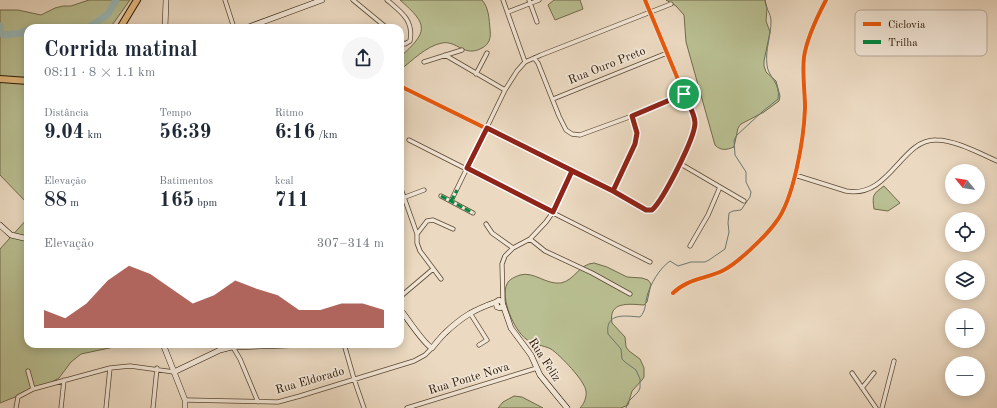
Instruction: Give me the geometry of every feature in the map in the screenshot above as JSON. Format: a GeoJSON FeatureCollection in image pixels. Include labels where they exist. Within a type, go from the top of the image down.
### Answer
{"type":"FeatureCollection","features":[{"type":"Feature","properties":{"kind":"highway"},"geometry":{"type":"LineString","coordinates":[[122,24],[137,0]]}},
{"type":"Feature","properties":{"kind":"highway"},"geometry":{"type":"LineString","coordinates":[[0,79],[24,81]]}},
{"type":"Feature","properties":{"kind":"street"},"geometry":{"type":"LineString","coordinates":[[165,24],[166,0]]}},
{"type":"Feature","properties":{"kind":"street"},"geometry":{"type":"LineString","coordinates":[[225,0],[233,24]]}},
{"type":"Feature","properties":{"kind":"street"},"geometry":{"type":"LineString","coordinates":[[257,24],[322,0]]}},
{"type":"Feature","properties":{"kind":"street"},"geometry":{"type":"LineString","coordinates":[[353,0],[382,24]]}},
{"type":"Feature","properties":{"kind":"street"},"geometry":{"type":"LineString","coordinates":[[387,0],[406,17],[410,23],[412,34],[410,41],[404,43]]}},
{"type":"Feature","properties":{"kind":"street"},"geometry":{"type":"LineString","coordinates":[[503,0],[525,62]]}},
{"type":"Feature","properties":{"kind":"street"},"geometry":{"type":"LineString","coordinates":[[508,12],[530,2],[539,0]]}},
{"type":"Feature","properties":{"kind":"street"},"geometry":{"type":"LineString","coordinates":[[404,88],[613,191],[646,210],[652,210],[660,201],[691,138],[695,125],[694,118],[645,0]]}},
{"type":"Feature","properties":{"kind":"street"},"geometry":{"type":"LineString","coordinates":[[673,293],[681,286],[692,280],[727,269],[746,253],[779,218],[786,204],[795,175],[804,117],[804,58],[811,33],[826,0]]}},
{"type":"Feature","properties":{"kind":"street"},"geometry":{"type":"LineString","coordinates":[[530,2],[537,22]]}},
{"type":"Feature","properties":{"kind":"street"},"geometry":{"type":"LineString","coordinates":[[451,202],[506,90],[517,71],[525,62],[671,4]]}},
{"type":"Feature","properties":{"kind":"street"},"geometry":{"type":"LineString","coordinates":[[424,62],[462,50]]}},
{"type":"Feature","properties":{"kind":"street"},"geometry":{"type":"LineString","coordinates":[[476,74],[487,52]]}},
{"type":"Feature","properties":{"kind":"street","name":"Rua Ouro Preto"},"geometry":{"type":"LineString","coordinates":[[554,99],[667,53]]}},
{"type":"Feature","properties":{"kind":"street"},"geometry":{"type":"LineString","coordinates":[[445,55],[506,90]]}},
{"type":"Feature","properties":{"kind":"street"},"geometry":{"type":"LineString","coordinates":[[534,58],[538,63],[554,99],[559,116],[566,130],[572,134],[580,135],[632,116],[684,94]]}},
{"type":"Feature","properties":{"kind":"street"},"geometry":{"type":"LineString","coordinates":[[613,191],[635,144],[637,133],[632,116]]}},
{"type":"Feature","properties":{"kind":"street"},"geometry":{"type":"LineString","coordinates":[[409,140],[467,168],[650,262]]}},
{"type":"Feature","properties":{"kind":"street"},"geometry":{"type":"LineString","coordinates":[[795,175],[846,191],[863,191],[880,182],[909,153],[918,146],[930,140],[944,141],[954,144],[997,161]]}},
{"type":"Feature","properties":{"kind":"street"},"geometry":{"type":"LineString","coordinates":[[679,163],[744,201]]}},
{"type":"Feature","properties":{"kind":"street"},"geometry":{"type":"LineString","coordinates":[[404,314],[428,346],[432,348],[452,327],[470,313],[483,306],[500,305],[503,285],[502,264],[505,256],[513,248],[530,239],[546,222],[553,212],[572,171]]}},
{"type":"Feature","properties":{"kind":"street"},"geometry":{"type":"LineString","coordinates":[[690,246],[708,215],[720,187]]}},
{"type":"Feature","properties":{"kind":"street"},"geometry":{"type":"LineString","coordinates":[[404,197],[424,190]]}},
{"type":"Feature","properties":{"kind":"street"},"geometry":{"type":"LineString","coordinates":[[441,196],[473,213]]}},
{"type":"Feature","properties":{"kind":"street"},"geometry":{"type":"LineString","coordinates":[[404,203],[417,234],[417,243],[420,251],[441,279]]}},
{"type":"Feature","properties":{"kind":"street"},"geometry":{"type":"LineString","coordinates":[[417,234],[427,221],[433,220],[453,229]]}},
{"type":"Feature","properties":{"kind":"street"},"geometry":{"type":"LineString","coordinates":[[486,224],[492,233],[513,248]]}},
{"type":"Feature","properties":{"kind":"street"},"geometry":{"type":"LineString","coordinates":[[0,225],[11,235],[24,238]]}},
{"type":"Feature","properties":{"kind":"street"},"geometry":{"type":"LineString","coordinates":[[530,239],[545,251],[592,273],[630,294]]}},
{"type":"Feature","properties":{"kind":"street"},"geometry":{"type":"LineString","coordinates":[[404,294],[433,269]]}},
{"type":"Feature","properties":{"kind":"street","name":"Rua Feliz"},"geometry":{"type":"LineString","coordinates":[[500,305],[544,381],[567,408]]}},
{"type":"Feature","properties":{"kind":"street"},"geometry":{"type":"LineString","coordinates":[[470,313],[487,340],[479,346]]}},
{"type":"Feature","properties":{"kind":"street"},"geometry":{"type":"LineString","coordinates":[[165,348],[186,400],[185,408]]}},
{"type":"Feature","properties":{"kind":"street"},"geometry":{"type":"LineString","coordinates":[[16,408],[18,397],[32,389],[110,368],[130,366],[157,368],[174,372],[225,348]]}},
{"type":"Feature","properties":{"kind":"street"},"geometry":{"type":"LineString","coordinates":[[234,348],[240,359],[258,402]]}},
{"type":"Feature","properties":{"kind":"street"},"geometry":{"type":"LineString","coordinates":[[345,348],[364,408]]}},
{"type":"Feature","properties":{"kind":"street","name":"Rua Eldorado"},"geometry":{"type":"LineString","coordinates":[[186,400],[278,402],[414,361],[425,355],[432,348]]}},
{"type":"Feature","properties":{"kind":"street"},"geometry":{"type":"LineString","coordinates":[[852,372],[876,407],[883,406],[894,361]]}},
{"type":"Feature","properties":{"kind":"street"},"geometry":{"type":"LineString","coordinates":[[106,408],[110,368]]}},
{"type":"Feature","properties":{"kind":"street"},"geometry":{"type":"LineString","coordinates":[[153,408],[157,368]]}},
{"type":"Feature","properties":{"kind":"street","name":"Rua Ponte Nova"},"geometry":{"type":"LineString","coordinates":[[407,408],[537,368]]}},
{"type":"Feature","properties":{"kind":"street"},"geometry":{"type":"LineString","coordinates":[[28,372],[32,389]]}},
{"type":"Feature","properties":{"kind":"street"},"geometry":{"type":"LineString","coordinates":[[862,388],[874,374]]}},
{"type":"Feature","properties":{"kind":"street"},"geometry":{"type":"LineString","coordinates":[[61,408],[64,380]]}},
{"type":"Feature","properties":{"kind":"street"},"geometry":{"type":"LineString","coordinates":[[233,402],[233,408]]}},
{"type":"Feature","properties":{"kind":"green space"},"geometry":{"type":"Polygon","coordinates":[[[89,0],[130,0],[113,24],[24,24],[24,200],[0,175],[0,10],[18,10],[41,15],[55,8],[71,6],[89,0]]]}},
{"type":"Feature","properties":{"kind":"green space"},"geometry":{"type":"Polygon","coordinates":[[[400,0],[482,0],[486,6],[489,18],[489,40],[485,46],[476,51],[465,50],[452,44],[442,43],[425,50],[404,67],[404,53],[416,41],[420,35],[421,28],[420,22],[400,0]]]}},
{"type":"Feature","properties":{"kind":"green space"},"geometry":{"type":"Polygon","coordinates":[[[554,0],[580,0],[583,9],[555,20],[548,5],[554,0]]]}},
{"type":"Feature","properties":{"kind":"green space"},"geometry":{"type":"Polygon","coordinates":[[[666,0],[765,0],[767,8],[766,21],[770,32],[764,66],[766,72],[776,81],[780,96],[779,101],[764,112],[741,124],[738,128],[734,147],[724,149],[715,145],[686,42],[684,15],[676,6],[666,0]]]}},
{"type":"Feature","properties":{"kind":"green space"},"geometry":{"type":"Polygon","coordinates":[[[884,186],[900,203],[888,211],[874,209],[874,195],[884,186]]]}},
{"type":"Feature","properties":{"kind":"green space"},"geometry":{"type":"Polygon","coordinates":[[[24,222],[24,348],[109,348],[81,354],[71,362],[59,378],[0,403],[0,249],[24,222]]]}},
{"type":"Feature","properties":{"kind":"green space"},"geometry":{"type":"Polygon","coordinates":[[[594,263],[607,267],[627,277],[648,280],[651,284],[647,302],[644,305],[626,304],[616,307],[613,311],[612,323],[625,337],[626,347],[640,359],[644,368],[644,377],[632,391],[628,405],[621,408],[580,408],[585,400],[586,393],[585,387],[581,381],[572,368],[555,352],[551,349],[529,341],[521,335],[509,313],[505,297],[507,284],[514,277],[525,274],[550,282],[561,283],[570,279],[584,266],[594,263]]]}},
{"type":"Feature","properties":{"kind":"green space"},"geometry":{"type":"Polygon","coordinates":[[[514,396],[522,397],[543,408],[498,408],[503,402],[514,396]]]}},
{"type":"Feature","properties":{"kind":"waterway"},"geometry":{"type":"LineString","coordinates":[[94,24],[108,14],[116,0]]}},
{"type":"Feature","properties":{"kind":"waterway"},"geometry":{"type":"LineString","coordinates":[[626,408],[628,402],[640,388],[640,379],[636,370],[622,359],[621,349],[608,334],[610,322],[617,317],[640,317],[642,315],[653,281],[662,268],[670,261],[678,266],[691,262],[705,262],[725,249],[729,232],[729,213],[741,210],[750,197],[751,192],[746,182],[746,172],[735,155],[734,140],[737,135],[778,99],[778,89],[767,65],[771,21],[765,0]]}},
{"type":"Feature","properties":{"kind":"waterway"},"geometry":{"type":"LineString","coordinates":[[0,26],[0,32],[4,35],[24,32]]}},
{"type":"Feature","properties":{"kind":"marked path"},"geometry":{"type":"LineString","coordinates":[[451,201],[457,190]]}},
{"type":"Feature","properties":{"kind":"marked path"},"geometry":{"type":"LineString","coordinates":[[441,196],[473,213]]}},
{"type":"Feature","properties":{"kind":"cycle path"},"geometry":{"type":"LineString","coordinates":[[404,88],[613,191],[646,210],[652,210],[668,186],[680,163],[692,136],[694,129],[694,118],[645,0]]}},
{"type":"Feature","properties":{"kind":"cycle path"},"geometry":{"type":"LineString","coordinates":[[673,293],[678,288],[690,282],[716,274],[735,262],[765,235],[782,212],[793,184],[803,135],[805,108],[803,70],[805,50],[813,27],[826,0]]}},
{"type":"Feature","properties":{"kind":"route"},"geometry":{"type":"LineString","coordinates":[[684,94],[632,116],[637,133],[635,144],[613,191],[487,128],[467,168],[553,212],[572,171],[613,191],[646,210],[652,210],[660,201],[691,138],[695,125],[694,118],[684,94]]}}]}
